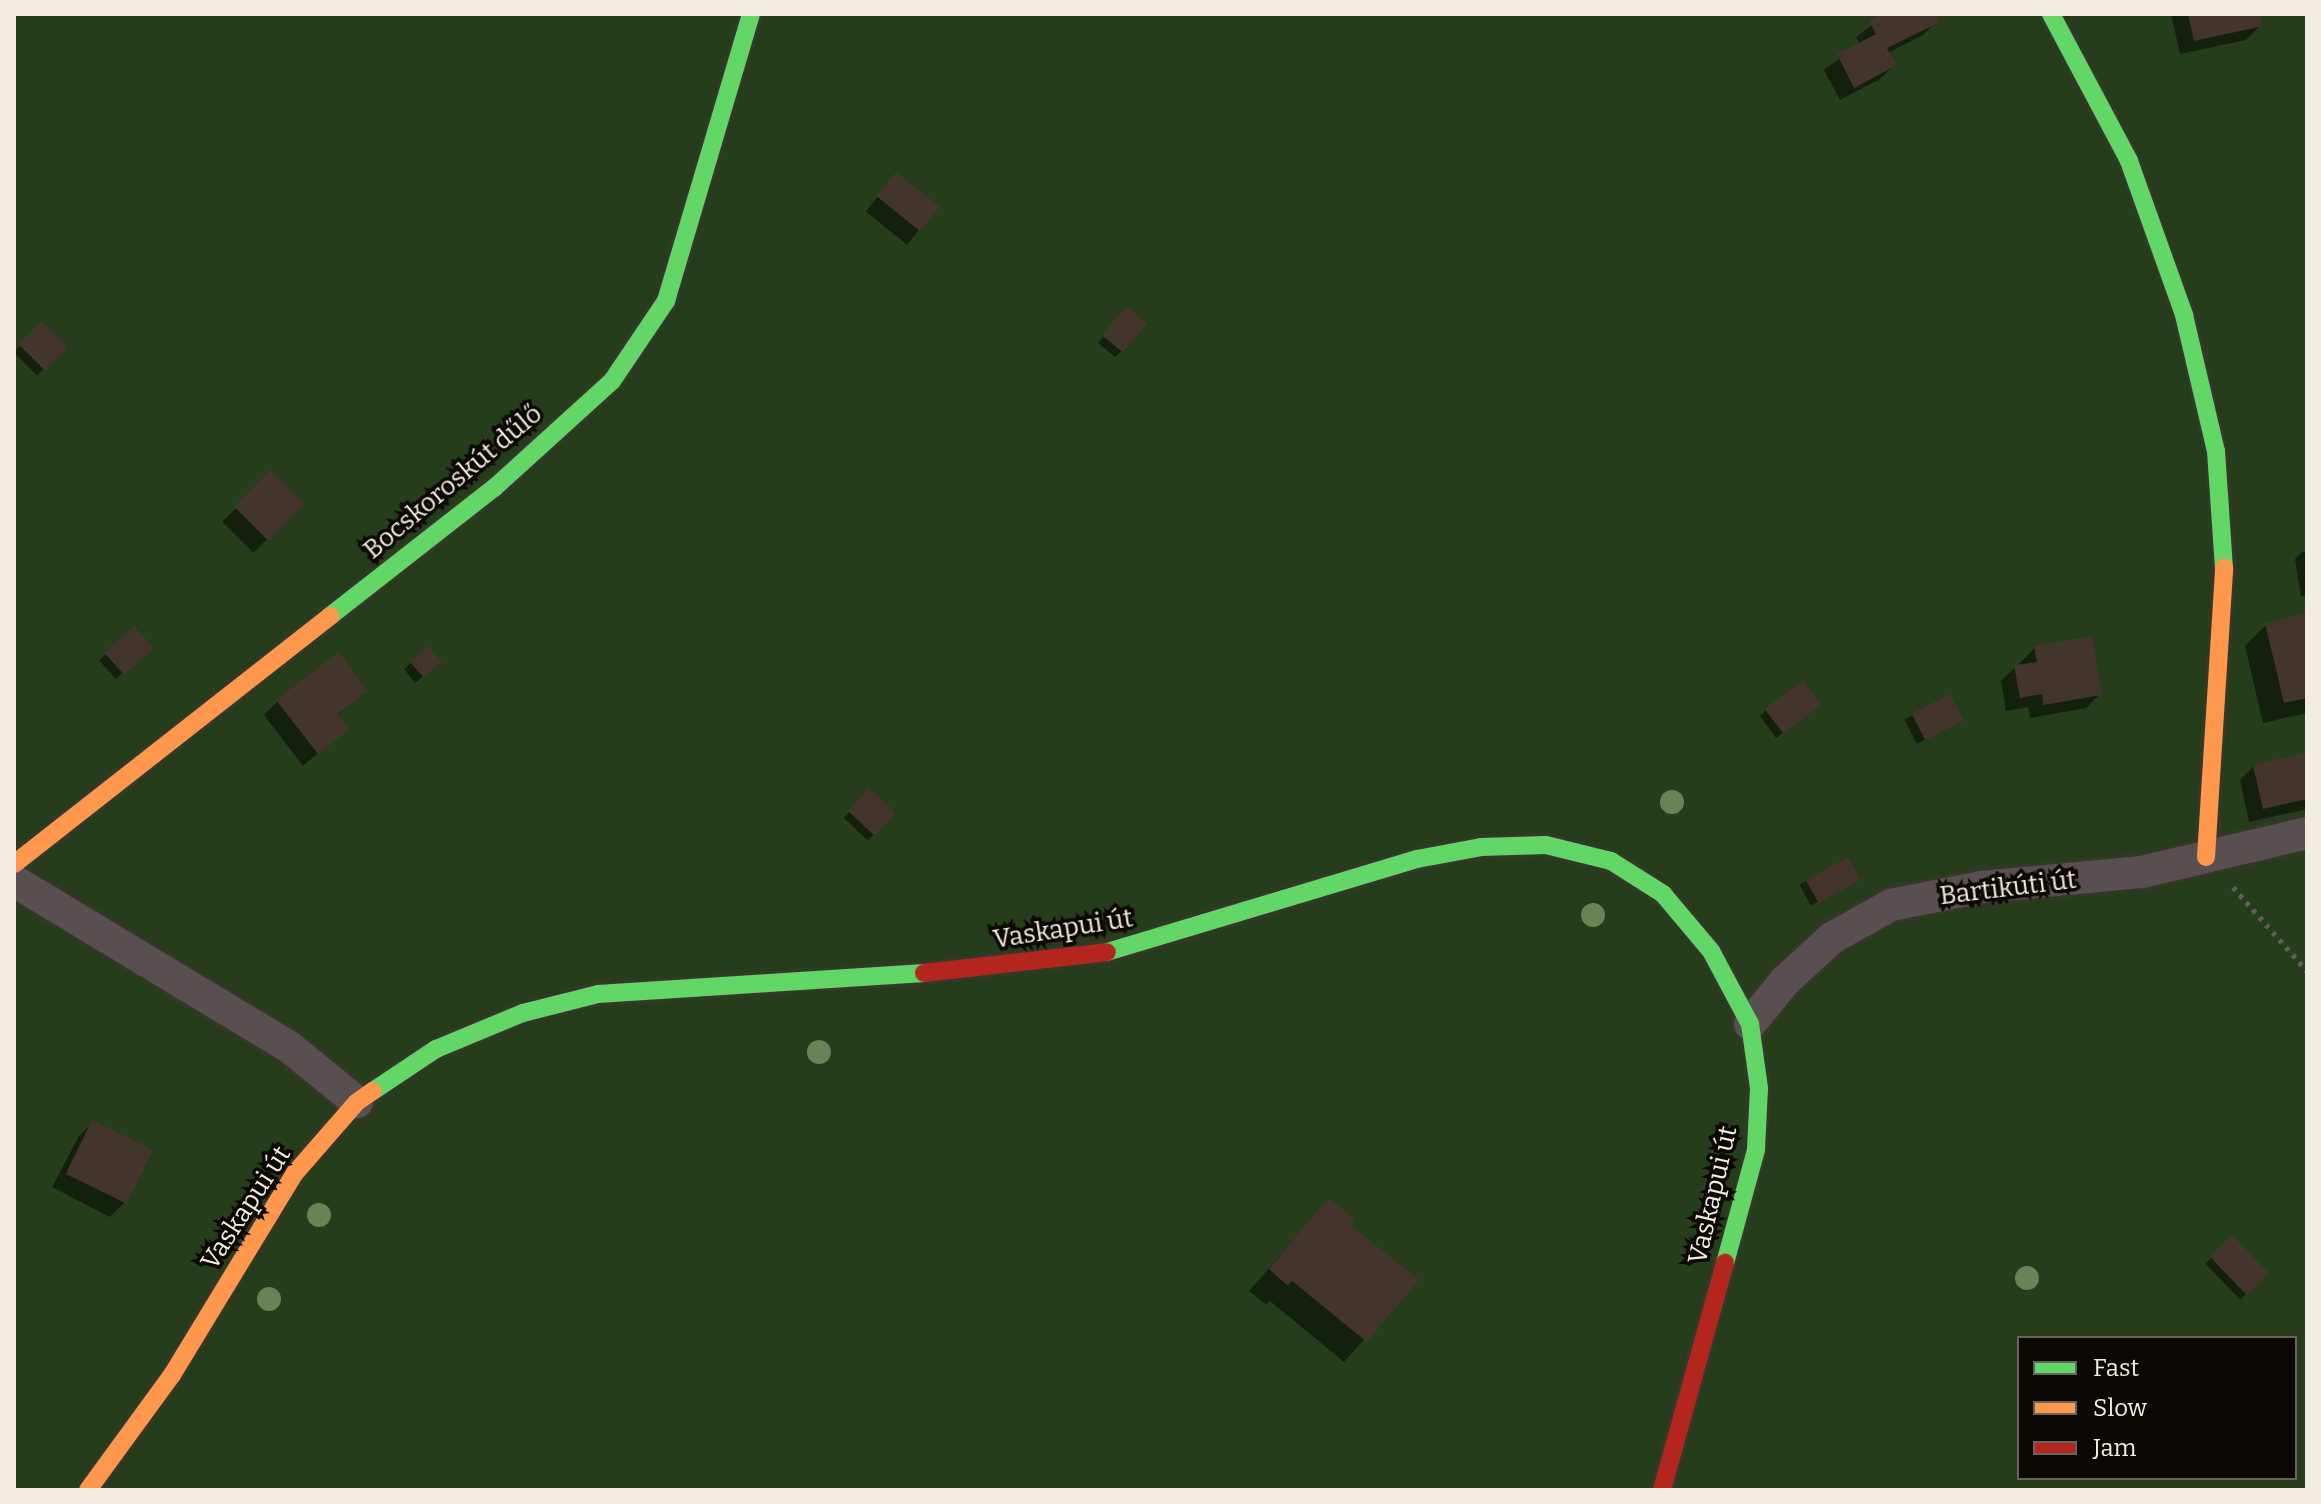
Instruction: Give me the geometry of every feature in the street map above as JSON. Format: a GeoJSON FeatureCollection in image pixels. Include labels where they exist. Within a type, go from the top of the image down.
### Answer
{"type":"FeatureCollection","features":[{"type":"Feature","properties":{"kind":"street","name":"Bocskoroskút dűlő"},"geometry":{"type":"LineString","coordinates":[[14,864],[494,488],[612,381],[666,301],[697,210],[751,14]]}},
{"type":"Feature","properties":{"kind":"street"},"geometry":{"type":"LineString","coordinates":[[2051,14],[2129,161],[2184,315],[2216,451],[2224,574],[2206,857]]}},
{"type":"Feature","properties":{"kind":"street","name":"Bartikúti út"},"geometry":{"type":"LineString","coordinates":[[1750,1024],[1785,981],[1832,938],[1891,905],[1982,887],[2142,872],[2307,833]]}},
{"type":"Feature","properties":{"kind":"street","name":"Vaskapui út"},"geometry":{"type":"LineString","coordinates":[[88,1490],[172,1375],[295,1173],[357,1102],[436,1049],[523,1013],[598,994],[984,969],[1118,951],[1417,859],[1481,847],[1546,845],[1611,861],[1663,894],[1711,951],[1750,1024],[1759,1088],[1756,1150],[1662,1490]]}},
{"type":"Feature","properties":{"kind":"street"},"geometry":{"type":"LineString","coordinates":[[14,881],[288,1046],[357,1102]]}},
{"type":"Feature","properties":{"kind":"path"},"geometry":{"type":"LineString","coordinates":[[2206,857],[2307,971]]}},
{"type":"Feature","properties":{"kind":"green space"},"geometry":{"type":"Polygon","coordinates":[[[14,14],[2307,14],[2307,1490],[14,1490],[14,14]]]}},
{"type":"Feature","properties":{"kind":"building"},"geometry":{"type":"Polygon","coordinates":[[[1883,14],[1936,14],[1940,22],[1887,48],[1897,65],[1854,88],[1837,54],[1876,34],[1869,21],[1883,14]]]}},
{"type":"Feature","properties":{"kind":"building"},"geometry":{"type":"Polygon","coordinates":[[[2188,14],[2260,14],[2263,26],[2194,41],[2188,14]]]}},
{"type":"Feature","properties":{"kind":"building"},"geometry":{"type":"Polygon","coordinates":[[[896,172],[940,207],[920,231],[876,196],[896,172]]]}},
{"type":"Feature","properties":{"kind":"building"},"geometry":{"type":"Polygon","coordinates":[[[1126,306],[1147,323],[1123,353],[1102,336],[1126,306]]]}},
{"type":"Feature","properties":{"kind":"building"},"geometry":{"type":"Polygon","coordinates":[[[42,321],[68,347],[45,370],[19,344],[42,321]]]}},
{"type":"Feature","properties":{"kind":"building"},"geometry":{"type":"Polygon","coordinates":[[[271,470],[305,504],[268,541],[234,507],[271,470]]]}},
{"type":"Feature","properties":{"kind":"building"},"geometry":{"type":"Polygon","coordinates":[[[2307,613],[2307,698],[2284,703],[2265,623],[2307,613]]]}},
{"type":"Feature","properties":{"kind":"building"},"geometry":{"type":"Polygon","coordinates":[[[134,626],[154,648],[124,675],[104,653],[134,626]]]}},
{"type":"Feature","properties":{"kind":"building"},"geometry":{"type":"Polygon","coordinates":[[[2092,636],[2102,695],[2043,705],[2042,694],[2020,698],[2014,665],[2037,662],[2034,646],[2092,636]]]}},
{"type":"Feature","properties":{"kind":"building"},"geometry":{"type":"Polygon","coordinates":[[[428,646],[442,662],[424,678],[410,662],[428,646]]]}},
{"type":"Feature","properties":{"kind":"building"},"geometry":{"type":"Polygon","coordinates":[[[339,652],[368,691],[338,714],[350,729],[318,754],[276,700],[339,652]]]}},
{"type":"Feature","properties":{"kind":"building"},"geometry":{"type":"Polygon","coordinates":[[[1803,680],[1822,705],[1783,734],[1765,709],[1803,680]]]}},
{"type":"Feature","properties":{"kind":"building"},"geometry":{"type":"Polygon","coordinates":[[[1950,694],[1964,721],[1925,740],[1912,714],[1950,694]]]}},
{"type":"Feature","properties":{"kind":"building"},"geometry":{"type":"Polygon","coordinates":[[[2307,752],[2307,799],[2263,809],[2253,765],[2307,752]]]}},
{"type":"Feature","properties":{"kind":"building"},"geometry":{"type":"Polygon","coordinates":[[[869,788],[896,813],[875,836],[848,811],[869,788]]]}},
{"type":"Feature","properties":{"kind":"building"},"geometry":{"type":"Polygon","coordinates":[[[1848,857],[1861,880],[1819,903],[1806,880],[1848,857]]]}},
{"type":"Feature","properties":{"kind":"building"},"geometry":{"type":"Polygon","coordinates":[[[92,1120],[153,1150],[127,1204],[66,1174],[92,1120]]]}},
{"type":"Feature","properties":{"kind":"building"},"geometry":{"type":"Polygon","coordinates":[[[1328,1198],[1355,1219],[1350,1224],[1419,1280],[1367,1342],[1292,1281],[1288,1286],[1269,1269],[1328,1198]]]}},
{"type":"Feature","properties":{"kind":"building"},"geometry":{"type":"Polygon","coordinates":[[[2232,1235],[2270,1274],[2247,1295],[2210,1257],[2232,1235]]]}},
{"type":"Feature","properties":{"kind":"traffic: fast"},"geometry":{"type":"LineString","coordinates":[[330,616],[494,488],[612,381],[666,301],[751,14]]}},
{"type":"Feature","properties":{"kind":"traffic: fast"},"geometry":{"type":"LineString","coordinates":[[2051,14],[2129,161],[2184,315],[2216,451],[2224,568]]}},
{"type":"Feature","properties":{"kind":"traffic: fast"},"geometry":{"type":"LineString","coordinates":[[1107,952],[1417,859],[1481,847],[1546,845],[1611,861],[1663,894],[1711,951],[1750,1024],[1759,1088],[1756,1150],[1725,1263]]}},
{"type":"Feature","properties":{"kind":"traffic: fast"},"geometry":{"type":"LineString","coordinates":[[373,1091],[436,1049],[523,1013],[598,994],[924,973]]}},
{"type":"Feature","properties":{"kind":"traffic: slow"},"geometry":{"type":"LineString","coordinates":[[2206,857],[2224,568]]}},
{"type":"Feature","properties":{"kind":"traffic: slow"},"geometry":{"type":"LineString","coordinates":[[14,864],[330,616]]}},
{"type":"Feature","properties":{"kind":"traffic: slow"},"geometry":{"type":"LineString","coordinates":[[88,1490],[172,1375],[295,1173],[357,1102],[373,1091]]}},
{"type":"Feature","properties":{"kind":"traffic: jam"},"geometry":{"type":"LineString","coordinates":[[924,973],[1107,952]]}},
{"type":"Feature","properties":{"kind":"traffic: jam"},"geometry":{"type":"LineString","coordinates":[[1662,1490],[1725,1263]]}}]}
